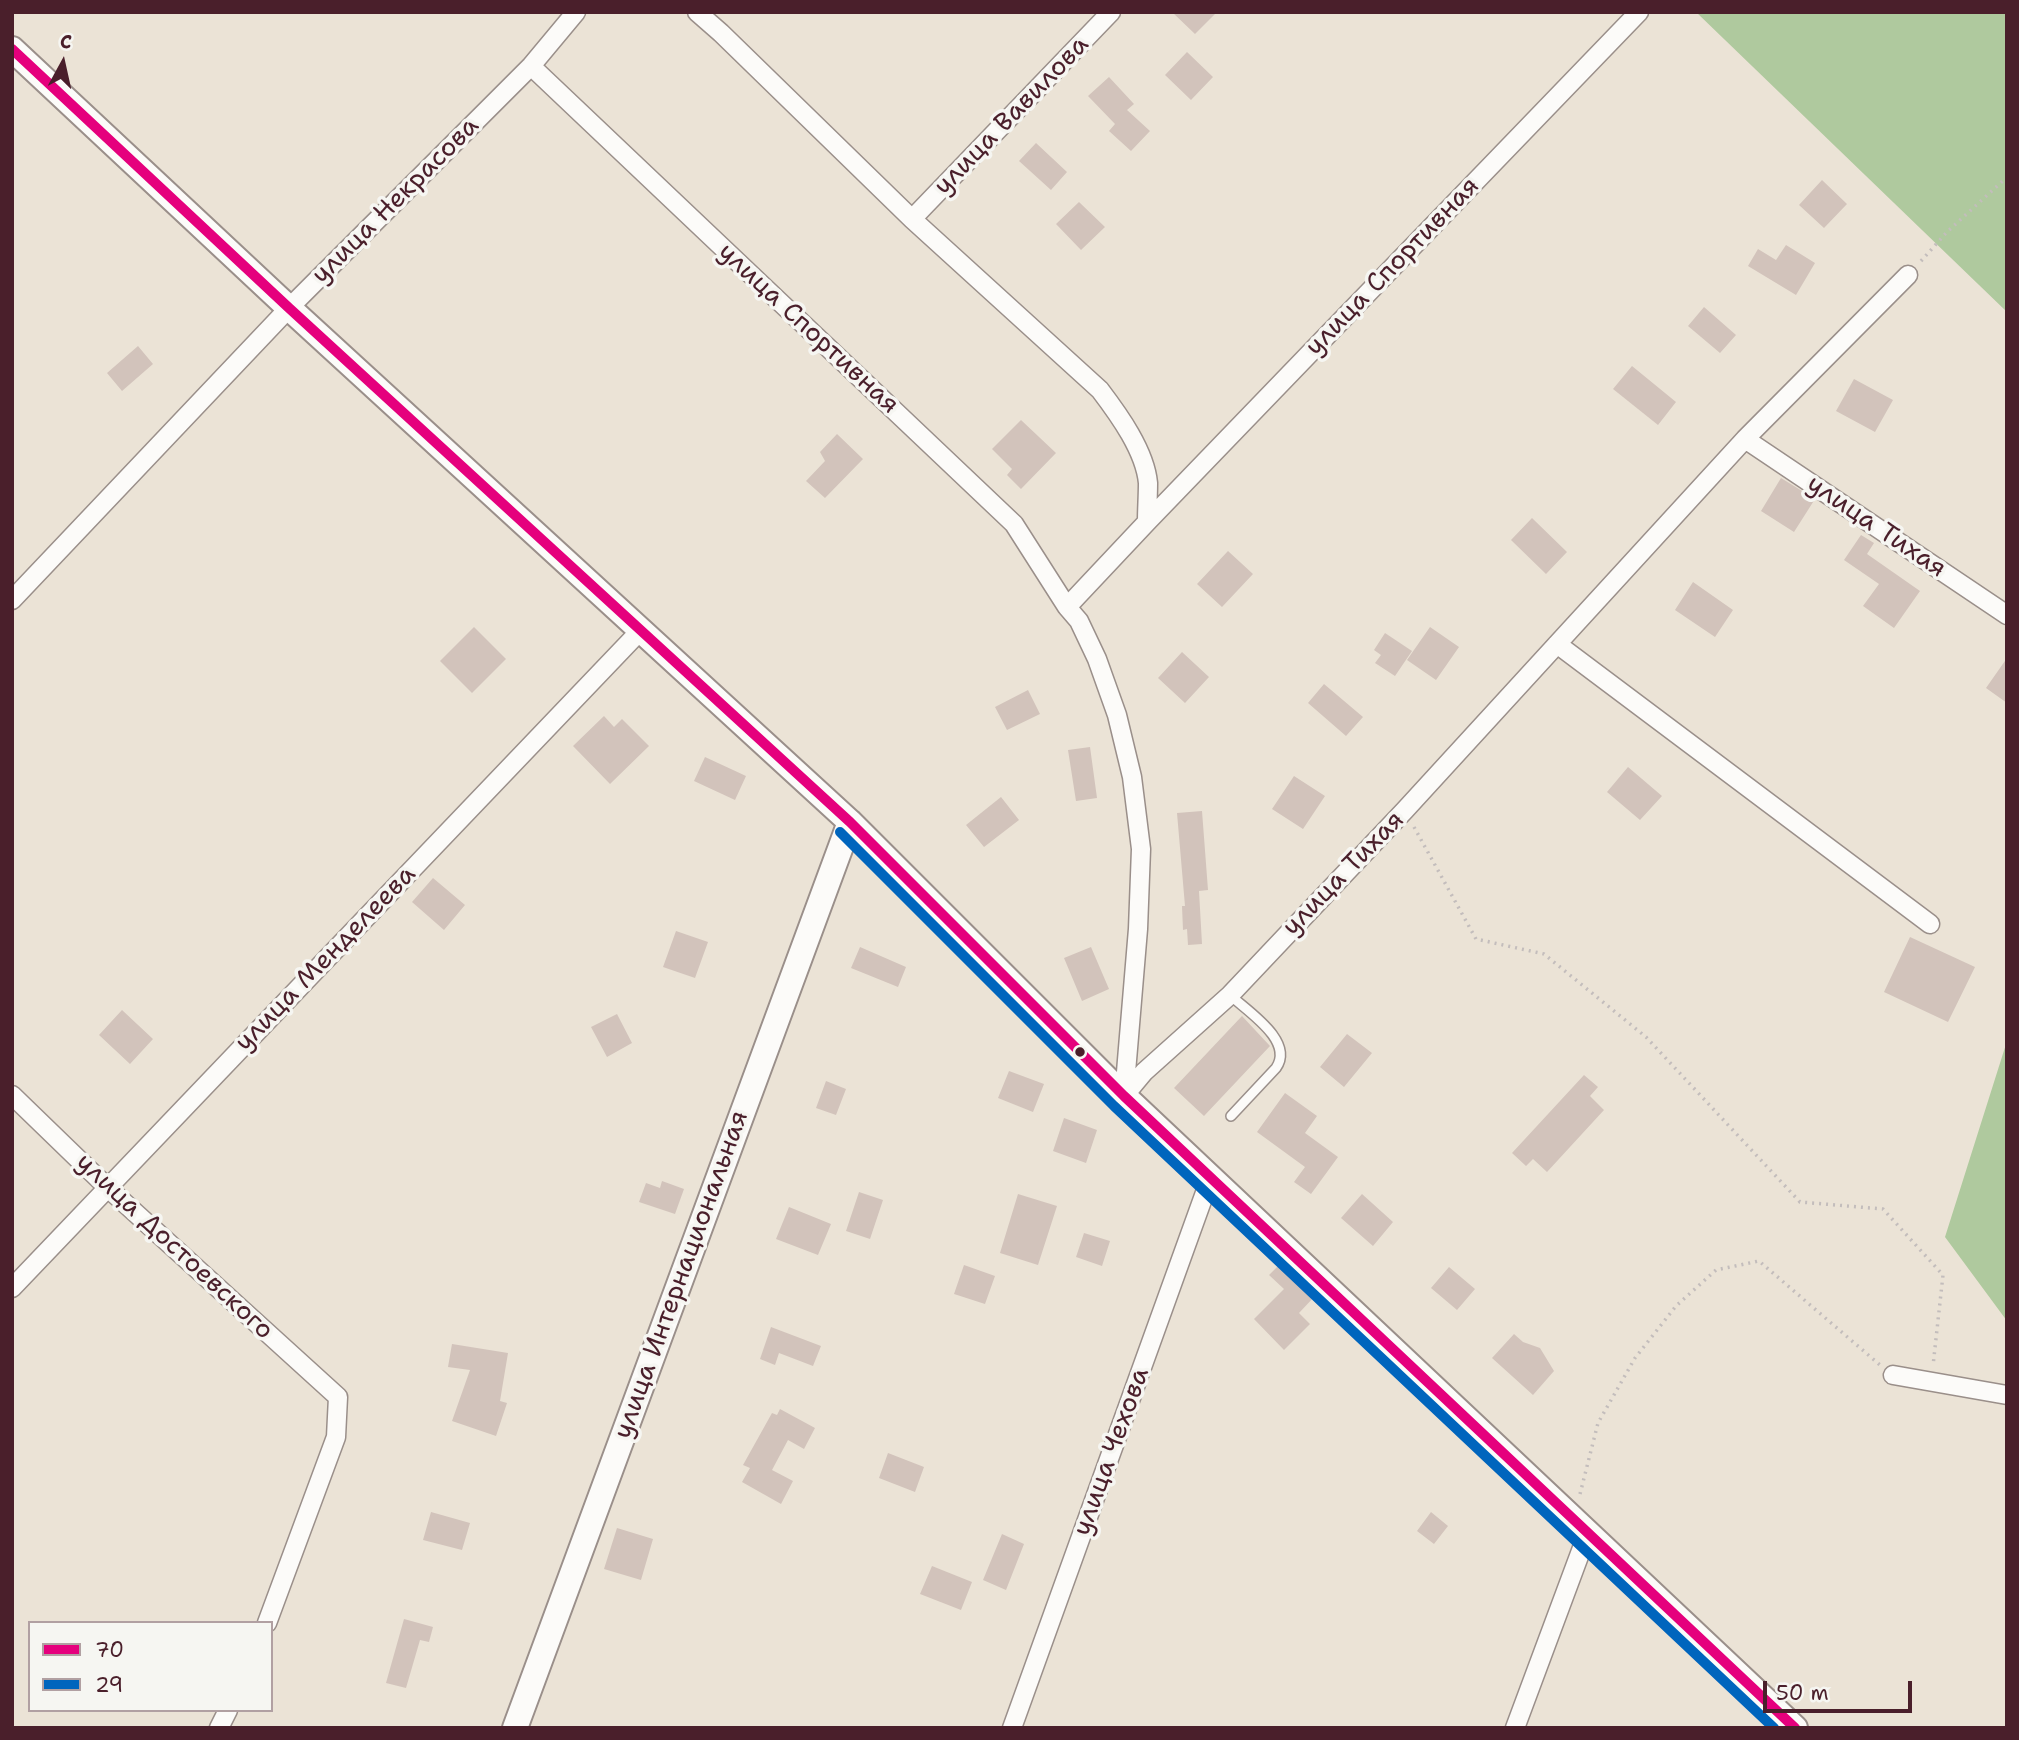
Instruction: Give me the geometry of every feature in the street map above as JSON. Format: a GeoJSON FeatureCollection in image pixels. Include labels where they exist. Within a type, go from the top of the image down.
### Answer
{"type":"FeatureCollection","features":[{"type":"Feature","properties":{"kind":"main road"},"geometry":{"type":"LineString","coordinates":[[12,49],[289,308],[850,822],[1124,1096],[1795,1728]]}},
{"type":"Feature","properties":{"kind":"main road","name":"улица Интернациональная"},"geometry":{"type":"LineString","coordinates":[[515,1728],[850,822]]}},
{"type":"Feature","properties":{"kind":"street","name":"улица Некрасова"},"geometry":{"type":"LineString","coordinates":[[12,600],[289,308],[531,66],[576,12]]}},
{"type":"Feature","properties":{"kind":"street"},"geometry":{"type":"LineString","coordinates":[[697,12],[912,219],[1100,390],[1120,415],[1141,458],[1147,480],[1147,522]]}},
{"type":"Feature","properties":{"kind":"street","name":"улица Вавилова"},"geometry":{"type":"LineString","coordinates":[[912,219],[1111,12]]}},
{"type":"Feature","properties":{"kind":"street","name":"улица Спортивная"},"geometry":{"type":"LineString","coordinates":[[1067,607],[1639,12]]}},
{"type":"Feature","properties":{"kind":"street","name":"улица Спортивная"},"geometry":{"type":"LineString","coordinates":[[531,66],[1014,524],[1067,607],[1079,621],[1097,659],[1117,715],[1132,776],[1141,849],[1138,929],[1124,1096]]}},
{"type":"Feature","properties":{"kind":"street","name":"улица Тихая"},"geometry":{"type":"LineString","coordinates":[[1124,1096],[1144,1072],[1230,995],[1405,810],[1745,439],[1908,275]]}},
{"type":"Feature","properties":{"kind":"street","name":"улица Тихая"},"geometry":{"type":"LineString","coordinates":[[1745,439],[2007,615]]}},
{"type":"Feature","properties":{"kind":"street","name":"улица Менделеева"},"geometry":{"type":"LineString","coordinates":[[12,1288],[640,631]]}},
{"type":"Feature","properties":{"kind":"street"},"geometry":{"type":"LineString","coordinates":[[1558,644],[1930,924]]}},
{"type":"Feature","properties":{"kind":"street","name":"улица Достоевского"},"geometry":{"type":"LineString","coordinates":[[12,1095],[108,1188],[338,1397],[336,1437],[268,1621]]}},
{"type":"Feature","properties":{"kind":"street","name":"улица Чехова"},"geometry":{"type":"LineString","coordinates":[[1012,1728],[1211,1177]]}},
{"type":"Feature","properties":{"kind":"street"},"geometry":{"type":"LineString","coordinates":[[1893,1375],[2007,1395]]}},
{"type":"Feature","properties":{"kind":"street"},"geometry":{"type":"LineString","coordinates":[[1516,1728],[1581,1525]]}},
{"type":"Feature","properties":{"kind":"street"},"geometry":{"type":"LineString","coordinates":[[219,1728],[227,1712]]}},
{"type":"Feature","properties":{"kind":"lane"},"geometry":{"type":"LineString","coordinates":[[1230,995],[1277,1038],[1281,1050],[1280,1062],[1276,1068],[1231,1116]]}},
{"type":"Feature","properties":{"kind":"path"},"geometry":{"type":"LineString","coordinates":[[1908,275],[1947,232],[2007,177]]}},
{"type":"Feature","properties":{"kind":"path"},"geometry":{"type":"LineString","coordinates":[[1405,810],[1476,939],[1544,954],[1626,1020],[1646,1037],[1800,1202],[1883,1209],[1943,1275],[1931,1382]]}},
{"type":"Feature","properties":{"kind":"path"},"geometry":{"type":"LineString","coordinates":[[1581,1525],[1598,1423],[1635,1358],[1676,1306],[1716,1270],[1759,1261],[1893,1375]]}},
{"type":"Feature","properties":{"kind":"green space"},"geometry":{"type":"Polygon","coordinates":[[[1696,12],[2007,12],[2007,312],[1696,12]]]}},
{"type":"Feature","properties":{"kind":"green space"},"geometry":{"type":"Polygon","coordinates":[[[2007,1041],[2007,1321],[1945,1237],[2007,1041]]]}},
{"type":"Feature","properties":{"kind":"building"},"geometry":{"type":"Polygon","coordinates":[[[1172,12],[1217,12],[1195,34],[1172,12]]]}},
{"type":"Feature","properties":{"kind":"building"},"geometry":{"type":"Polygon","coordinates":[[[1187,52],[1213,77],[1191,100],[1165,75],[1187,52]]]}},
{"type":"Feature","properties":{"kind":"building"},"geometry":{"type":"Polygon","coordinates":[[[1109,77],[1134,104],[1127,110],[1150,131],[1131,151],[1109,131],[1115,124],[1088,96],[1109,77]]]}},
{"type":"Feature","properties":{"kind":"building"},"geometry":{"type":"Polygon","coordinates":[[[1036,143],[1067,172],[1051,190],[1019,161],[1036,143]]]}},
{"type":"Feature","properties":{"kind":"building"},"geometry":{"type":"Polygon","coordinates":[[[1822,180],[1847,204],[1824,228],[1799,205],[1822,180]]]}},
{"type":"Feature","properties":{"kind":"building"},"geometry":{"type":"Polygon","coordinates":[[[1079,202],[1105,227],[1081,250],[1056,224],[1079,202]]]}},
{"type":"Feature","properties":{"kind":"building"},"geometry":{"type":"Polygon","coordinates":[[[1786,245],[1815,263],[1796,295],[1748,266],[1758,249],[1776,260],[1786,245]]]}},
{"type":"Feature","properties":{"kind":"building"},"geometry":{"type":"Polygon","coordinates":[[[1704,307],[1736,335],[1720,353],[1688,326],[1704,307]]]}},
{"type":"Feature","properties":{"kind":"building"},"geometry":{"type":"Polygon","coordinates":[[[138,346],[153,364],[122,391],[107,373],[138,346]]]}},
{"type":"Feature","properties":{"kind":"building"},"geometry":{"type":"Polygon","coordinates":[[[1632,366],[1676,402],[1658,425],[1613,389],[1632,366]]]}},
{"type":"Feature","properties":{"kind":"building"},"geometry":{"type":"Polygon","coordinates":[[[1854,379],[1893,400],[1875,432],[1836,411],[1854,379]]]}},
{"type":"Feature","properties":{"kind":"building"},"geometry":{"type":"Polygon","coordinates":[[[1021,420],[1056,453],[1021,489],[1007,475],[1012,469],[992,449],[1021,420]]]}},
{"type":"Feature","properties":{"kind":"building"},"geometry":{"type":"Polygon","coordinates":[[[837,434],[863,459],[825,498],[806,481],[825,461],[820,452],[837,434]]]}},
{"type":"Feature","properties":{"kind":"building"},"geometry":{"type":"Polygon","coordinates":[[[1781,478],[1815,499],[1794,532],[1761,511],[1781,478]]]}},
{"type":"Feature","properties":{"kind":"building"},"geometry":{"type":"Polygon","coordinates":[[[1532,518],[1567,552],[1546,574],[1511,540],[1532,518]]]}},
{"type":"Feature","properties":{"kind":"building"},"geometry":{"type":"Polygon","coordinates":[[[1861,535],[1874,543],[1867,554],[1920,591],[1894,628],[1863,606],[1879,584],[1844,560],[1861,535]]]}},
{"type":"Feature","properties":{"kind":"building"},"geometry":{"type":"Polygon","coordinates":[[[1228,551],[1253,574],[1222,607],[1197,584],[1228,551]]]}},
{"type":"Feature","properties":{"kind":"building"},"geometry":{"type":"Polygon","coordinates":[[[1693,582],[1733,610],[1715,637],[1675,610],[1693,582]]]}},
{"type":"Feature","properties":{"kind":"building"},"geometry":{"type":"Polygon","coordinates":[[[474,627],[506,659],[472,693],[440,661],[474,627]]]}},
{"type":"Feature","properties":{"kind":"building"},"geometry":{"type":"Polygon","coordinates":[[[1430,627],[1459,647],[1436,680],[1407,660],[1430,627]]]}},
{"type":"Feature","properties":{"kind":"building"},"geometry":{"type":"Polygon","coordinates":[[[1385,633],[1412,651],[1395,676],[1375,663],[1381,655],[1374,650],[1385,633]]]}},
{"type":"Feature","properties":{"kind":"building"},"geometry":{"type":"Polygon","coordinates":[[[1182,652],[1209,677],[1185,703],[1158,678],[1182,652]]]}},
{"type":"Feature","properties":{"kind":"building"},"geometry":{"type":"Polygon","coordinates":[[[2007,658],[2007,703],[1986,688],[2007,658]]]}},
{"type":"Feature","properties":{"kind":"building"},"geometry":{"type":"Polygon","coordinates":[[[1324,684],[1363,717],[1346,736],[1308,703],[1324,684]]]}},
{"type":"Feature","properties":{"kind":"building"},"geometry":{"type":"Polygon","coordinates":[[[1028,690],[1040,714],[1007,730],[995,707],[1028,690]]]}},
{"type":"Feature","properties":{"kind":"building"},"geometry":{"type":"Polygon","coordinates":[[[604,716],[614,727],[622,719],[649,746],[610,784],[573,746],[604,716]]]}},
{"type":"Feature","properties":{"kind":"building"},"geometry":{"type":"Polygon","coordinates":[[[1090,747],[1097,798],[1076,801],[1068,750],[1090,747]]]}},
{"type":"Feature","properties":{"kind":"building"},"geometry":{"type":"Polygon","coordinates":[[[705,757],[746,776],[735,800],[694,781],[705,757]]]}},
{"type":"Feature","properties":{"kind":"building"},"geometry":{"type":"Polygon","coordinates":[[[1628,767],[1662,796],[1640,820],[1607,792],[1628,767]]]}},
{"type":"Feature","properties":{"kind":"building"},"geometry":{"type":"Polygon","coordinates":[[[1294,776],[1325,796],[1303,829],[1272,809],[1294,776]]]}},
{"type":"Feature","properties":{"kind":"building"},"geometry":{"type":"Polygon","coordinates":[[[1001,797],[1019,820],[984,847],[966,825],[1001,797]]]}},
{"type":"Feature","properties":{"kind":"building"},"geometry":{"type":"Polygon","coordinates":[[[1202,811],[1208,890],[1199,891],[1202,944],[1188,945],[1187,929],[1183,930],[1182,906],[1185,906],[1177,813],[1202,811]]]}},
{"type":"Feature","properties":{"kind":"building"},"geometry":{"type":"Polygon","coordinates":[[[433,878],[465,905],[444,930],[412,902],[433,878]]]}},
{"type":"Feature","properties":{"kind":"building"},"geometry":{"type":"Polygon","coordinates":[[[676,931],[708,942],[695,978],[663,967],[676,931]]]}},
{"type":"Feature","properties":{"kind":"building"},"geometry":{"type":"Polygon","coordinates":[[[1910,937],[1975,967],[1948,1022],[1884,992],[1910,937]]]}},
{"type":"Feature","properties":{"kind":"building"},"geometry":{"type":"Polygon","coordinates":[[[860,947],[906,967],[898,987],[851,968],[860,947]]]}},
{"type":"Feature","properties":{"kind":"building"},"geometry":{"type":"Polygon","coordinates":[[[1091,947],[1109,989],[1082,1001],[1064,958],[1091,947]]]}},
{"type":"Feature","properties":{"kind":"building"},"geometry":{"type":"Polygon","coordinates":[[[122,1010],[153,1039],[130,1064],[99,1035],[122,1010]]]}},
{"type":"Feature","properties":{"kind":"building"},"geometry":{"type":"Polygon","coordinates":[[[617,1014],[632,1043],[607,1057],[591,1027],[617,1014]]]}},
{"type":"Feature","properties":{"kind":"building"},"geometry":{"type":"Polygon","coordinates":[[[1242,1016],[1270,1046],[1204,1116],[1174,1088],[1242,1016]]]}},
{"type":"Feature","properties":{"kind":"building"},"geometry":{"type":"Polygon","coordinates":[[[1347,1034],[1372,1053],[1344,1087],[1320,1067],[1347,1034]]]}},
{"type":"Feature","properties":{"kind":"building"},"geometry":{"type":"Polygon","coordinates":[[[1009,1071],[1044,1084],[1033,1112],[998,1098],[1009,1071]]]}},
{"type":"Feature","properties":{"kind":"building"},"geometry":{"type":"Polygon","coordinates":[[[1584,1075],[1598,1087],[1590,1096],[1604,1110],[1547,1172],[1533,1159],[1526,1166],[1512,1153],[1584,1075]]]}},
{"type":"Feature","properties":{"kind":"building"},"geometry":{"type":"Polygon","coordinates":[[[826,1081],[846,1089],[836,1115],[816,1108],[826,1081]]]}},
{"type":"Feature","properties":{"kind":"building"},"geometry":{"type":"Polygon","coordinates":[[[1285,1093],[1317,1116],[1305,1133],[1338,1157],[1311,1194],[1294,1182],[1305,1167],[1257,1132],[1285,1093]]]}},
{"type":"Feature","properties":{"kind":"building"},"geometry":{"type":"Polygon","coordinates":[[[1064,1118],[1097,1130],[1086,1163],[1053,1151],[1064,1118]]]}},
{"type":"Feature","properties":{"kind":"building"},"geometry":{"type":"Polygon","coordinates":[[[662,1181],[684,1189],[675,1214],[639,1202],[646,1183],[660,1188],[662,1181]]]}},
{"type":"Feature","properties":{"kind":"building"},"geometry":{"type":"Polygon","coordinates":[[[859,1192],[883,1200],[870,1239],[846,1231],[859,1192]]]}},
{"type":"Feature","properties":{"kind":"building"},"geometry":{"type":"Polygon","coordinates":[[[1018,1194],[1057,1206],[1038,1265],[1000,1253],[1018,1194]]]}},
{"type":"Feature","properties":{"kind":"building"},"geometry":{"type":"Polygon","coordinates":[[[1362,1194],[1393,1222],[1373,1246],[1341,1218],[1362,1194]]]}},
{"type":"Feature","properties":{"kind":"building"},"geometry":{"type":"Polygon","coordinates":[[[789,1207],[831,1224],[818,1255],[776,1239],[789,1207]]]}},
{"type":"Feature","properties":{"kind":"building"},"geometry":{"type":"Polygon","coordinates":[[[1084,1233],[1110,1241],[1102,1266],[1076,1257],[1084,1233]]]}},
{"type":"Feature","properties":{"kind":"building"},"geometry":{"type":"Polygon","coordinates":[[[1280,1264],[1315,1296],[1299,1313],[1310,1324],[1284,1350],[1254,1319],[1284,1289],[1269,1275],[1280,1264]]]}},
{"type":"Feature","properties":{"kind":"building"},"geometry":{"type":"Polygon","coordinates":[[[964,1265],[995,1276],[985,1304],[954,1294],[964,1265]]]}},
{"type":"Feature","properties":{"kind":"building"},"geometry":{"type":"Polygon","coordinates":[[[1449,1267],[1475,1289],[1457,1310],[1431,1288],[1449,1267]]]}},
{"type":"Feature","properties":{"kind":"building"},"geometry":{"type":"Polygon","coordinates":[[[771,1327],[821,1346],[813,1366],[779,1353],[775,1365],[760,1359],[771,1327]]]}},
{"type":"Feature","properties":{"kind":"building"},"geometry":{"type":"Polygon","coordinates":[[[1514,1334],[1523,1342],[1540,1348],[1554,1371],[1533,1395],[1492,1358],[1514,1334]]]}},
{"type":"Feature","properties":{"kind":"building"},"geometry":{"type":"Polygon","coordinates":[[[452,1344],[508,1353],[500,1401],[507,1403],[496,1436],[452,1421],[470,1370],[448,1367],[452,1344]]]}},
{"type":"Feature","properties":{"kind":"building"},"geometry":{"type":"Polygon","coordinates":[[[780,1409],[815,1428],[804,1449],[788,1440],[772,1470],[793,1481],[781,1504],[742,1482],[750,1468],[743,1465],[772,1413],[777,1415],[780,1409]]]}},
{"type":"Feature","properties":{"kind":"building"},"geometry":{"type":"Polygon","coordinates":[[[888,1453],[924,1467],[915,1492],[879,1478],[888,1453]]]}},
{"type":"Feature","properties":{"kind":"building"},"geometry":{"type":"Polygon","coordinates":[[[431,1512],[470,1523],[462,1550],[423,1540],[431,1512]]]}},
{"type":"Feature","properties":{"kind":"building"},"geometry":{"type":"Polygon","coordinates":[[[1431,1512],[1448,1526],[1434,1544],[1417,1531],[1431,1512]]]}},
{"type":"Feature","properties":{"kind":"building"},"geometry":{"type":"Polygon","coordinates":[[[617,1528],[653,1539],[641,1580],[604,1569],[617,1528]]]}},
{"type":"Feature","properties":{"kind":"building"},"geometry":{"type":"Polygon","coordinates":[[[1002,1534],[1024,1544],[1006,1590],[983,1580],[1002,1534]]]}},
{"type":"Feature","properties":{"kind":"building"},"geometry":{"type":"Polygon","coordinates":[[[932,1566],[972,1582],[961,1610],[920,1594],[932,1566]]]}},
{"type":"Feature","properties":{"kind":"building"},"geometry":{"type":"Polygon","coordinates":[[[404,1619],[433,1627],[429,1642],[420,1640],[406,1688],[386,1683],[404,1619]]]}},
{"type":"Feature","properties":{"kind":"transit line","name":"70"},"geometry":{"type":"LineString","coordinates":[[12,49],[289,308],[850,822],[1124,1096],[1795,1728]]}},
{"type":"Feature","properties":{"kind":"transit line","name":"29"},"geometry":{"type":"LineString","coordinates":[[840,832],[1114,1106],[1774,1728]]}}]}
